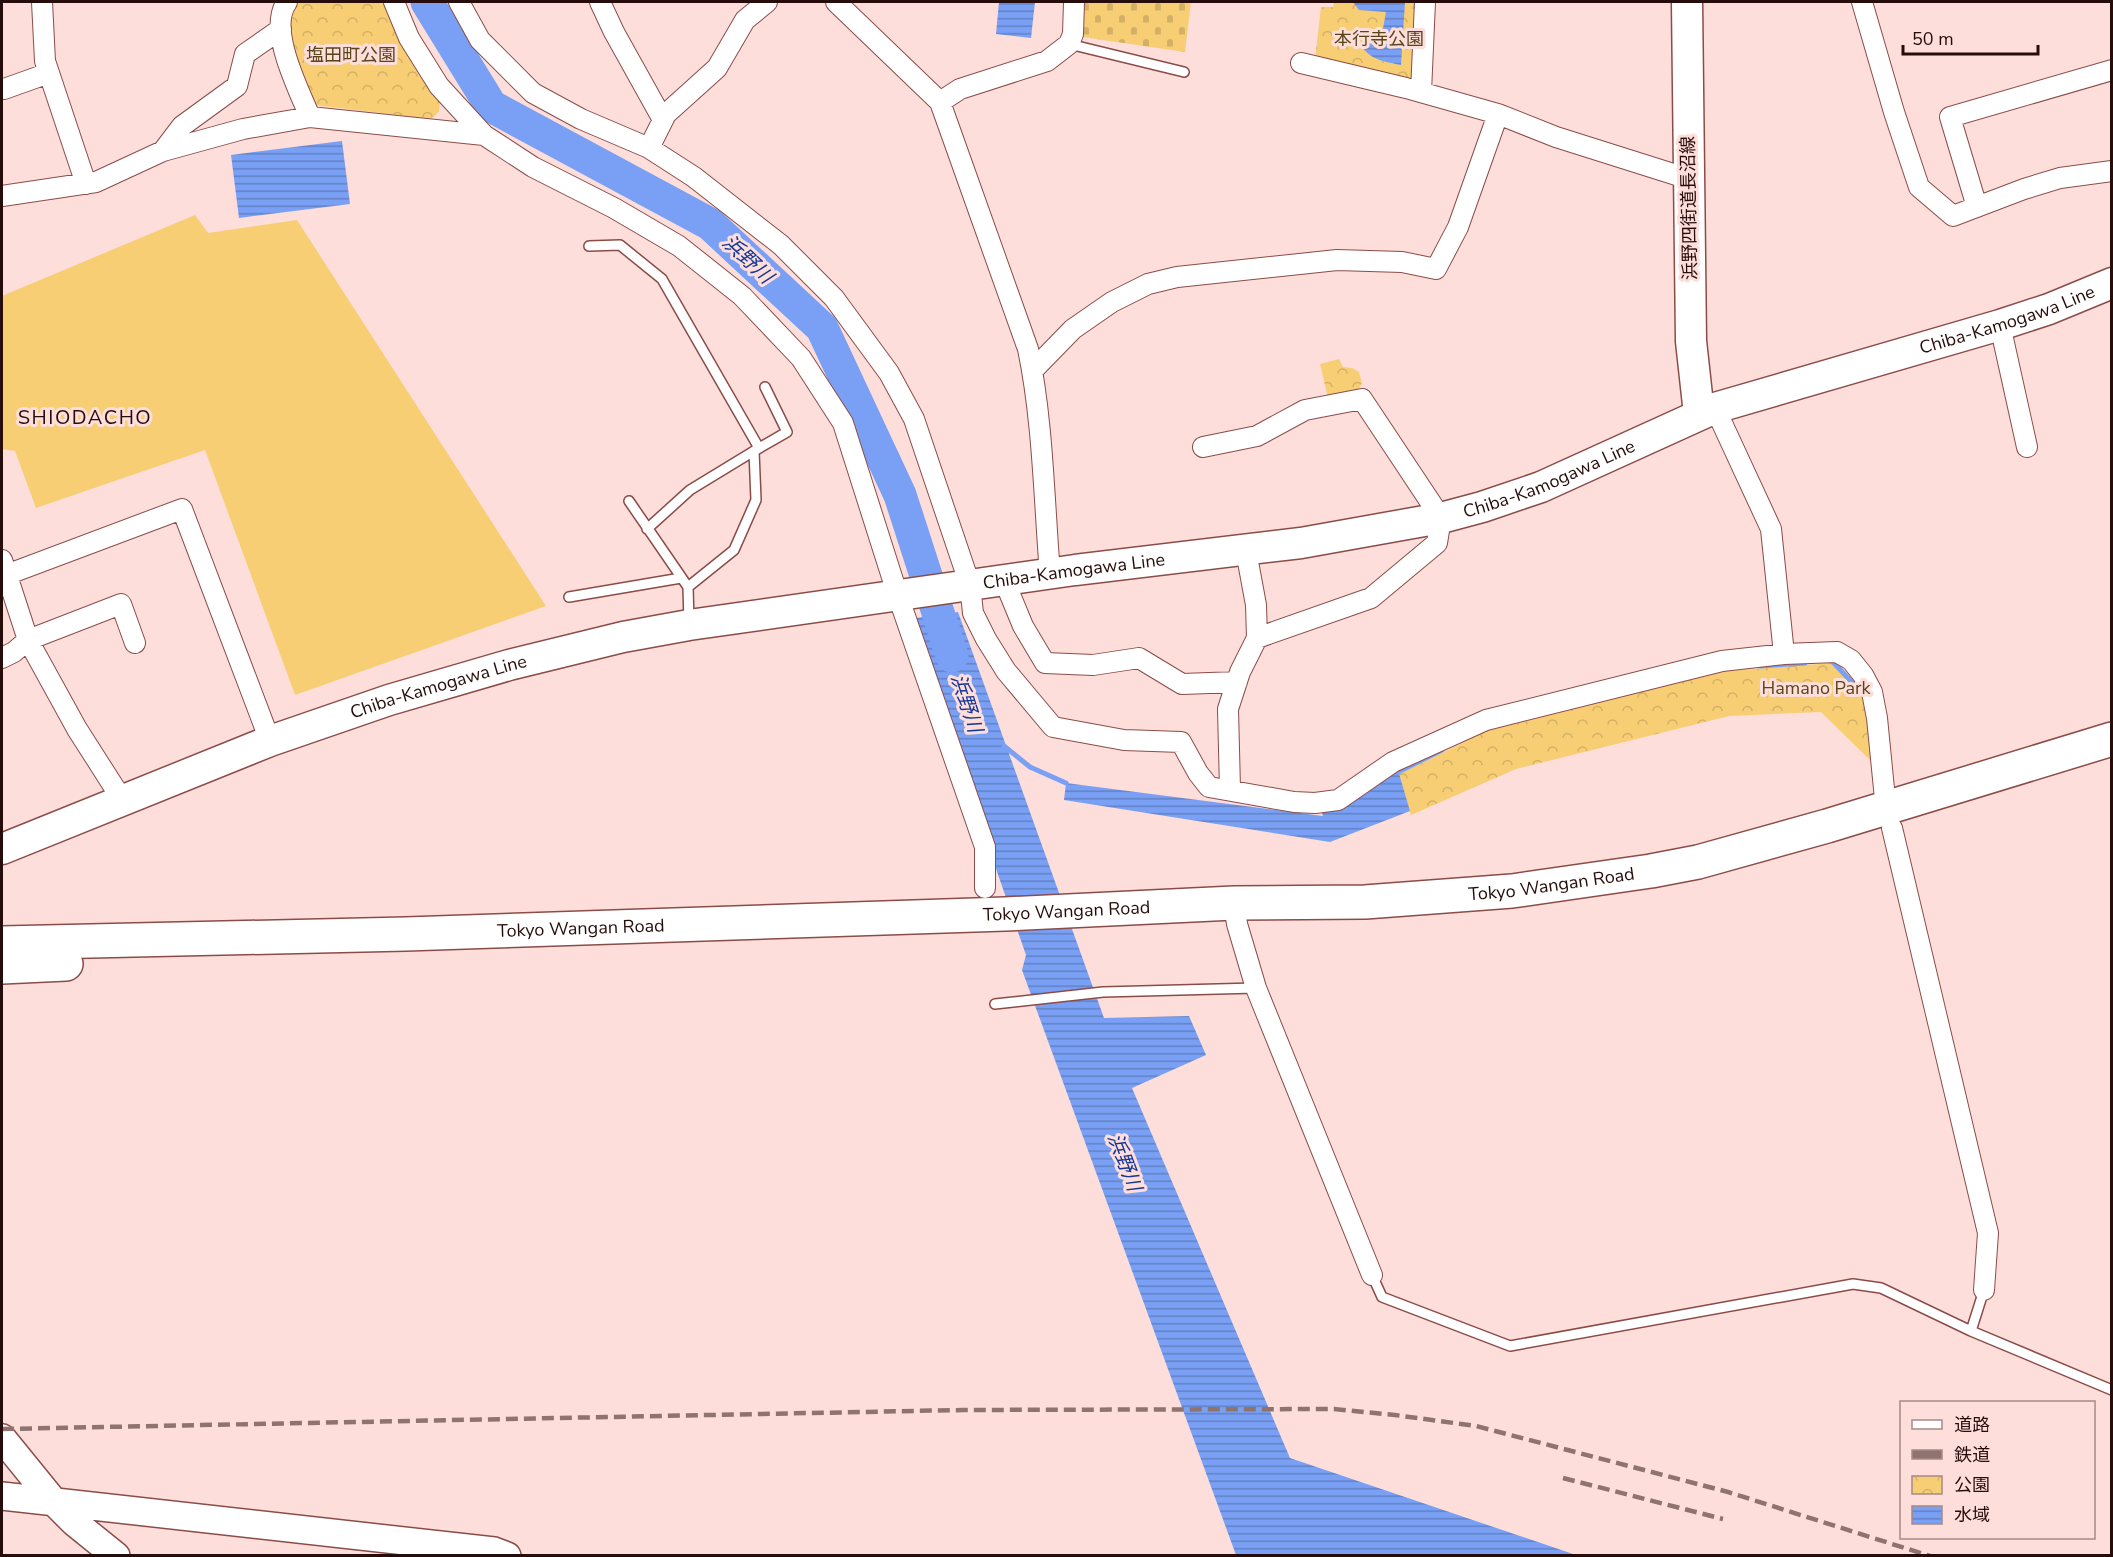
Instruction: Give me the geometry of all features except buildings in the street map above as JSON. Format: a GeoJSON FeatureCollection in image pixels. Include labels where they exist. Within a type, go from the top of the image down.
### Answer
{"type":"FeatureCollection","features":[{"type":"Feature","properties":{"kind":"highway","name":"Tokyo Wangan Road"},"geometry":{"type":"LineString","coordinates":[[1889,818],[2112,739]]}},
{"type":"Feature","properties":{"kind":"highway","name":"Tokyo Wangan Road"},"geometry":{"type":"LineString","coordinates":[[2,967],[1236,914],[1376,901],[1467,896],[1557,886],[1698,862],[1889,818],[2112,762]]}},
{"type":"Feature","properties":{"kind":"highway","name":"Tokyo Wangan Road"},"geometry":{"type":"LineString","coordinates":[[2,943],[1008,923]]}},
{"type":"Feature","properties":{"kind":"main road","name":"浜野四街道長沼線"},"geometry":{"type":"LineString","coordinates":[[1687,2],[1690,341],[1707,411]]}},
{"type":"Feature","properties":{"kind":"main road","name":"Chiba-Kamogawa Line"},"geometry":{"type":"LineString","coordinates":[[2,849],[270,741],[389,700],[623,636],[967,585],[1246,551],[1441,518],[1541,487],[1707,411],[2000,325],[2049,309],[2112,283]]}},
{"type":"Feature","properties":{"kind":"street"},"geometry":{"type":"LineString","coordinates":[[42,2],[45,61],[86,184]]}},
{"type":"Feature","properties":{"kind":"street"},"geometry":{"type":"LineString","coordinates":[[287,2],[284,6],[280,29],[288,63],[310,117]]}},
{"type":"Feature","properties":{"kind":"street"},"geometry":{"type":"LineString","coordinates":[[394,2],[408,38],[439,86],[484,135],[533,167],[614,208],[679,246],[742,296],[801,358],[843,423],[897,596],[985,847],[985,888]]}},
{"type":"Feature","properties":{"kind":"street"},"geometry":{"type":"LineString","coordinates":[[459,2],[480,40],[533,93],[581,119],[649,148],[694,177],[781,245],[834,298],[889,373],[914,418],[967,585],[973,613],[986,639],[1006,671],[1053,727],[1124,740],[1182,742],[1198,773],[1209,787],[1315,804],[1338,800],[1393,762],[1486,720],[1722,661],[1784,654],[1837,652],[1851,660],[1863,675],[1872,692],[1889,818],[1988,1233],[1984,1290]]}},
{"type":"Feature","properties":{"kind":"street"},"geometry":{"type":"LineString","coordinates":[[600,2],[663,120]]}},
{"type":"Feature","properties":{"kind":"street"},"geometry":{"type":"LineString","coordinates":[[649,148],[666,114],[717,68],[745,20],[767,2]]}},
{"type":"Feature","properties":{"kind":"street"},"geometry":{"type":"LineString","coordinates":[[836,2],[939,102],[1028,349],[1033,370],[1050,574]]}},
{"type":"Feature","properties":{"kind":"street"},"geometry":{"type":"LineString","coordinates":[[939,102],[960,89],[1047,61],[1069,44],[1073,34],[1074,2]]}},
{"type":"Feature","properties":{"kind":"street"},"geometry":{"type":"LineString","coordinates":[[1420,92],[1425,2]]}},
{"type":"Feature","properties":{"kind":"street"},"geometry":{"type":"LineString","coordinates":[[1862,2],[1894,112],[1919,187],[1953,216],[2060,178],[2112,171]]}},
{"type":"Feature","properties":{"kind":"street"},"geometry":{"type":"LineString","coordinates":[[163,151],[182,126],[237,86],[245,54],[280,29]]}},
{"type":"Feature","properties":{"kind":"street"},"geometry":{"type":"LineString","coordinates":[[1300,63],[1420,92],[1497,114],[1556,137],[1689,179]]}},
{"type":"Feature","properties":{"kind":"street"},"geometry":{"type":"LineString","coordinates":[[1977,207],[1950,117],[2112,70]]}},
{"type":"Feature","properties":{"kind":"street"},"geometry":{"type":"LineString","coordinates":[[4,89],[49,73]]}},
{"type":"Feature","properties":{"kind":"street"},"geometry":{"type":"LineString","coordinates":[[1033,370],[1073,329],[1112,302],[1148,284],[1177,277],[1337,260],[1402,262],[1436,269],[1458,227],[1497,114]]}},
{"type":"Feature","properties":{"kind":"street"},"geometry":{"type":"LineString","coordinates":[[2,196],[96,182],[163,151],[243,129],[310,117],[484,135]]}},
{"type":"Feature","properties":{"kind":"street"},"geometry":{"type":"LineString","coordinates":[[2000,325],[2028,447]]}},
{"type":"Feature","properties":{"kind":"street"},"geometry":{"type":"LineString","coordinates":[[1203,447],[1257,436],[1305,410],[1362,399],[1441,518],[1437,543],[1371,598],[1257,638]]}},
{"type":"Feature","properties":{"kind":"street"},"geometry":{"type":"LineString","coordinates":[[1707,411],[1771,529],[1784,654]]}},
{"type":"Feature","properties":{"kind":"street"},"geometry":{"type":"LineString","coordinates":[[123,801],[77,729],[28,640],[4,567],[182,509],[270,741]]}},
{"type":"Feature","properties":{"kind":"street"},"geometry":{"type":"LineString","coordinates":[[1230,789],[1228,709],[1237,682],[1257,638],[1256,605],[1246,551]]}},
{"type":"Feature","properties":{"kind":"street"},"geometry":{"type":"LineString","coordinates":[[1004,580],[1023,626],[1045,663],[1093,665],[1139,658],[1182,684],[1237,682]]}},
{"type":"Feature","properties":{"kind":"street"},"geometry":{"type":"LineString","coordinates":[[2,658],[14,652],[28,640],[121,604],[135,643]]}},
{"type":"Feature","properties":{"kind":"street"},"geometry":{"type":"LineString","coordinates":[[1236,914],[1256,988],[1372,1275]]}},
{"type":"Feature","properties":{"kind":"street"},"geometry":{"type":"LineString","coordinates":[[2,1438],[54,1502],[74,1522],[116,1556]]}},
{"type":"Feature","properties":{"kind":"street"},"geometry":{"type":"LineString","coordinates":[[2,1496],[494,1551],[507,1556]]}},
{"type":"Feature","properties":{"kind":"lane"},"geometry":{"type":"LineString","coordinates":[[1069,44],[1184,72]]}},
{"type":"Feature","properties":{"kind":"lane"},"geometry":{"type":"LineString","coordinates":[[589,246],[620,245],[662,279],[757,450],[756,500],[734,550],[688,587]]}},
{"type":"Feature","properties":{"kind":"lane"},"geometry":{"type":"LineString","coordinates":[[647,529],[690,490],[787,432],[765,387]]}},
{"type":"Feature","properties":{"kind":"lane"},"geometry":{"type":"LineString","coordinates":[[630,501],[688,587],[689,625]]}},
{"type":"Feature","properties":{"kind":"lane"},"geometry":{"type":"LineString","coordinates":[[569,597],[681,578]]}},
{"type":"Feature","properties":{"kind":"lane"},"geometry":{"type":"LineString","coordinates":[[994,1004],[1103,992],[1256,988]]}},
{"type":"Feature","properties":{"kind":"lane"},"geometry":{"type":"LineString","coordinates":[[1372,1275],[1383,1297],[1510,1346],[1853,1284],[1881,1288],[1971,1331],[2112,1390]]}},
{"type":"Feature","properties":{"kind":"lane"},"geometry":{"type":"LineString","coordinates":[[1971,1331],[1984,1290]]}},
{"type":"Feature","properties":{"kind":"green space","name":"塩田町公園"},"geometry":{"type":"Polygon","coordinates":[[[293,2],[386,2],[440,101],[439,112],[431,119],[314,105],[287,44],[293,2]]]}},
{"type":"Feature","properties":{"kind":"green space"},"geometry":{"type":"Polygon","coordinates":[[[1080,2],[1191,2],[1185,52],[1082,37],[1080,2]]]}},
{"type":"Feature","properties":{"kind":"green space","name":"本行寺公園"},"geometry":{"type":"Polygon","coordinates":[[[1334,2],[1421,2],[1416,86],[1315,60],[1321,7],[1333,7],[1334,2]]]}},
{"type":"Feature","properties":{"kind":"green space"},"geometry":{"type":"Polygon","coordinates":[[[195,215],[208,233],[297,220],[546,606],[295,695],[205,450],[36,508],[15,451],[2,449],[2,296],[195,215]]]}},
{"type":"Feature","properties":{"kind":"green space"},"geometry":{"type":"Polygon","coordinates":[[[1339,359],[1343,367],[1359,372],[1362,383],[1356,393],[1328,398],[1320,364],[1339,359]]]}},
{"type":"Feature","properties":{"kind":"green space","name":"Hamano Park"},"geometry":{"type":"Polygon","coordinates":[[[1832,663],[1866,699],[1872,762],[1821,712],[1729,716],[1516,769],[1411,815],[1399,774],[1491,729],[1725,671],[1832,663]]]}},
{"type":"Feature","properties":{"kind":"water"},"geometry":{"type":"Polygon","coordinates":[[[999,2],[1035,2],[1031,38],[996,34],[999,2]]]}},
{"type":"Feature","properties":{"kind":"water"},"geometry":{"type":"Polygon","coordinates":[[[1353,2],[1405,2],[1401,65],[1375,58],[1363,48],[1382,34],[1386,12],[1359,10],[1353,2]]]}},
{"type":"Feature","properties":{"kind":"water"},"geometry":{"type":"Polygon","coordinates":[[[342,141],[350,204],[239,218],[231,155],[342,141]]]}},
{"type":"Feature","properties":{"kind":"water"},"geometry":{"type":"Polygon","coordinates":[[[958,612],[1104,1018],[1189,1016],[1206,1055],[1132,1088],[1290,1458],[1576,1555],[1236,1555],[1022,970],[1026,955],[909,619],[958,612]]]}},
{"type":"Feature","properties":{"kind":"water"},"geometry":{"type":"Polygon","coordinates":[[[1398,770],[1410,811],[1330,842],[1064,800],[1066,783],[1323,816],[1321,811],[1342,807],[1352,802],[1398,770]]]}},
{"type":"Feature","properties":{"kind":"waterway","name":"浜野川"},"geometry":{"type":"LineString","coordinates":[[427,2],[491,106],[710,224],[822,328],[900,495],[952,656]]}},
{"type":"Feature","properties":{"kind":"waterway"},"geometry":{"type":"LineString","coordinates":[[1829,661],[1832,661],[1862,693]]}},
{"type":"Feature","properties":{"kind":"waterway"},"geometry":{"type":"LineString","coordinates":[[1760,666],[1805,663]]}},
{"type":"Feature","properties":{"kind":"waterway"},"geometry":{"type":"LineString","coordinates":[[1004,746],[1030,767],[1066,783]]}},
{"type":"Feature","properties":{"kind":"waterway"},"geometry":{"type":"LineString","coordinates":[[1398,772],[1442,750]]}},
{"type":"Feature","properties":{"kind":"railway"},"geometry":{"type":"LineString","coordinates":[[2,1429],[963,1410],[1334,1409],[1476,1426],[1728,1492],[1930,1556]]}},
{"type":"Feature","properties":{"kind":"railway"},"geometry":{"type":"LineString","coordinates":[[1563,1478],[1723,1519]]}},
{"type":"Feature","properties":{"kind":"district","name":"SHIODACHO"},"geometry":{"type":"Point","coordinates":[85,417]}}]}
